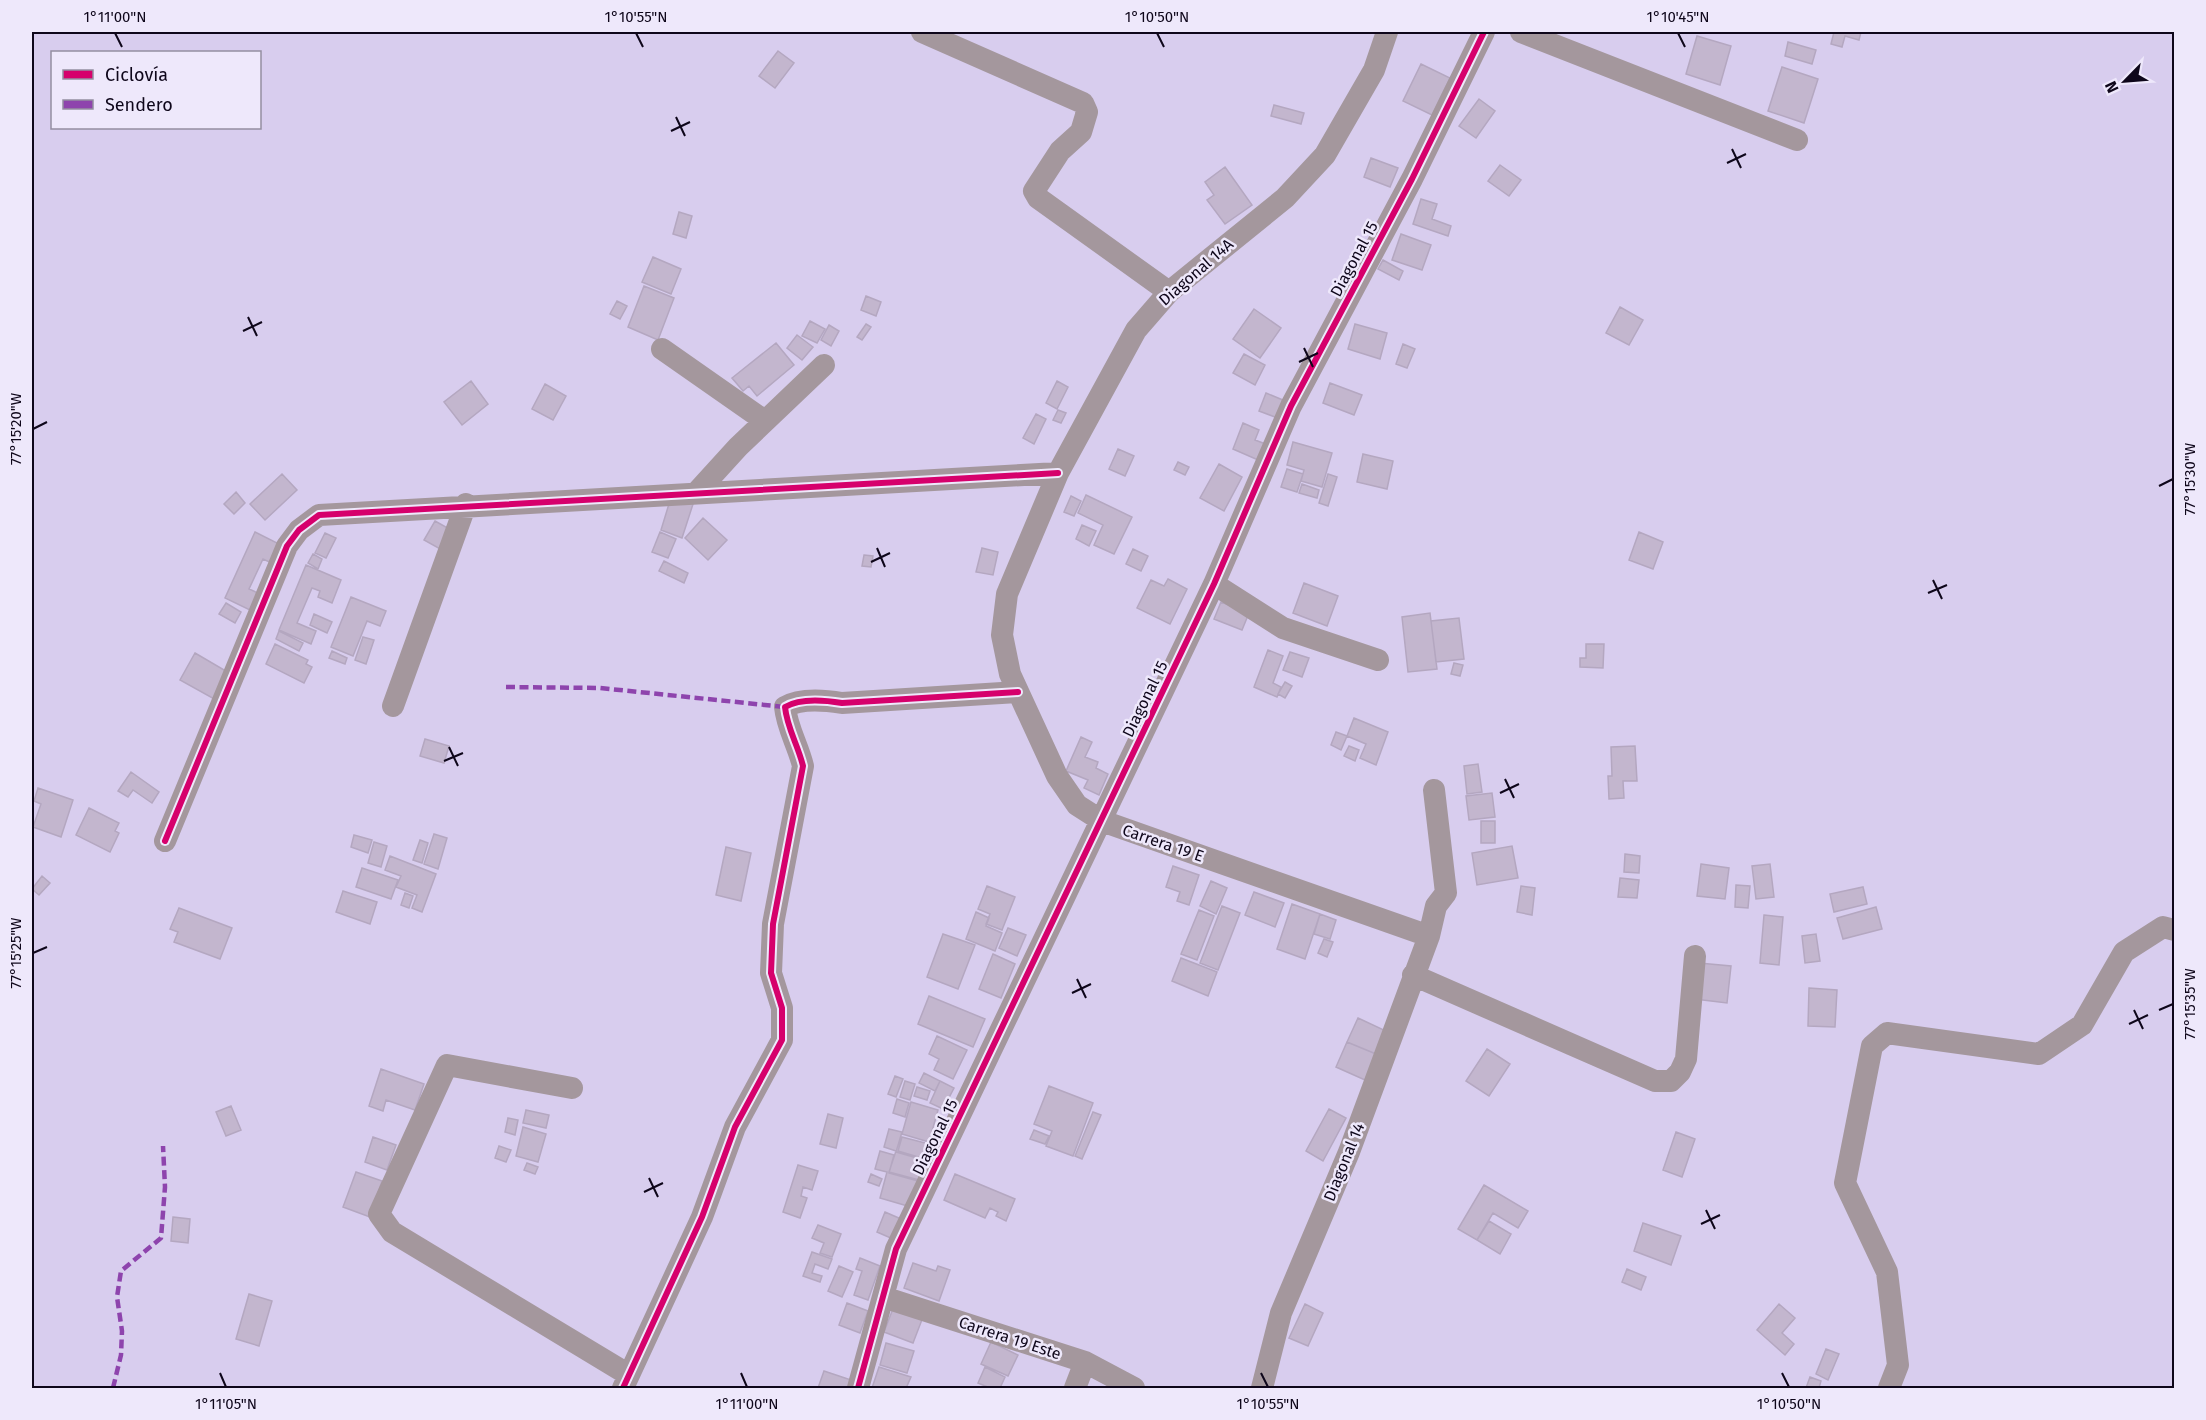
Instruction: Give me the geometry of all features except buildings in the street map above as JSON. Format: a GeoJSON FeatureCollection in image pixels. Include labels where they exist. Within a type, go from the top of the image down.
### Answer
{"type":"FeatureCollection","features":[{"type":"Feature","properties":{"kind":"street"},"geometry":{"type":"LineString","coordinates":[[922,32],[1083,103],[1087,112],[1080,132],[1060,152],[1034,191],[1038,198],[1169,292]]}},
{"type":"Feature","properties":{"kind":"street","name":"Diagonal 14A"},"geometry":{"type":"LineString","coordinates":[[1002,635],[1007,594],[1058,473],[1136,330],[1169,292],[1285,198],[1324,154],[1374,70],[1387,32]]}},
{"type":"Feature","properties":{"kind":"street","name":"Diagonal 15"},"geometry":{"type":"LineString","coordinates":[[858,1389],[896,1250],[1214,585],[1291,406],[1412,179],[1484,32]]}},
{"type":"Feature","properties":{"kind":"street"},"geometry":{"type":"LineString","coordinates":[[1521,32],[1797,140]]}},
{"type":"Feature","properties":{"kind":"street"},"geometry":{"type":"LineString","coordinates":[[662,349],[765,421]]}},
{"type":"Feature","properties":{"kind":"street"},"geometry":{"type":"LineString","coordinates":[[697,492],[765,421],[824,365]]}},
{"type":"Feature","properties":{"kind":"street"},"geometry":{"type":"LineString","coordinates":[[165,841],[287,546],[299,530],[319,515],[466,504],[1058,473]]}},
{"type":"Feature","properties":{"kind":"street"},"geometry":{"type":"LineString","coordinates":[[393,706],[466,504]]}},
{"type":"Feature","properties":{"kind":"street"},"geometry":{"type":"LineString","coordinates":[[1214,585],[1283,628],[1378,660]]}},
{"type":"Feature","properties":{"kind":"street","name":"Carrera 19 E"},"geometry":{"type":"LineString","coordinates":[[1002,635],[1010,674],[1057,776],[1077,805],[1102,821],[1429,936]]}},
{"type":"Feature","properties":{"kind":"street"},"geometry":{"type":"LineString","coordinates":[[572,1088],[447,1065],[379,1214],[392,1232],[626,1382],[702,1217],[735,1126],[760,1085],[782,1040],[782,1008],[771,973],[773,924],[803,766],[799,748],[786,724],[785,707],[791,703],[823,700],[842,702],[1018,692]]}},
{"type":"Feature","properties":{"kind":"street","name":"Diagonal 14"},"geometry":{"type":"LineString","coordinates":[[1262,1389],[1281,1313],[1350,1152],[1429,936],[1436,906],[1446,893],[1434,790]]}},
{"type":"Feature","properties":{"kind":"street"},"geometry":{"type":"LineString","coordinates":[[1889,1389],[1898,1365],[1887,1272],[1845,1183],[1872,1046],[1887,1033],[2039,1054],[2082,1025],[2124,952],[2163,927],[2175,930]]}},
{"type":"Feature","properties":{"kind":"street"},"geometry":{"type":"LineString","coordinates":[[1413,975],[1655,1081],[1671,1081],[1680,1072],[1686,1059],[1695,956]]}},
{"type":"Feature","properties":{"kind":"street","name":"Carrera 19 Este"},"geometry":{"type":"LineString","coordinates":[[883,1297],[1085,1362],[1134,1389]]}},
{"type":"Feature","properties":{"kind":"street"},"geometry":{"type":"LineString","coordinates":[[1075,1389],[1085,1362]]}},
{"type":"Feature","properties":{"kind":"marked path"},"geometry":{"type":"LineString","coordinates":[[506,687],[600,688],[785,707]]}},
{"type":"Feature","properties":{"kind":"marked path"},"geometry":{"type":"LineString","coordinates":[[113,1388],[121,1355],[122,1331],[117,1297],[121,1271],[161,1238],[165,1187],[163,1146]]}},
{"type":"Feature","properties":{"kind":"cycle path"},"geometry":{"type":"LineString","coordinates":[[858,1388],[896,1249],[1214,584],[1291,406],[1412,179],[1484,32]]}},
{"type":"Feature","properties":{"kind":"cycle path"},"geometry":{"type":"LineString","coordinates":[[165,841],[287,546],[299,530],[319,515],[1058,473]]}},
{"type":"Feature","properties":{"kind":"cycle path"},"geometry":{"type":"LineString","coordinates":[[623,1388],[702,1217],[735,1127],[782,1040],[782,1008],[771,973],[773,924],[803,766],[785,707],[812,700],[842,703],[1018,692]]}}]}
